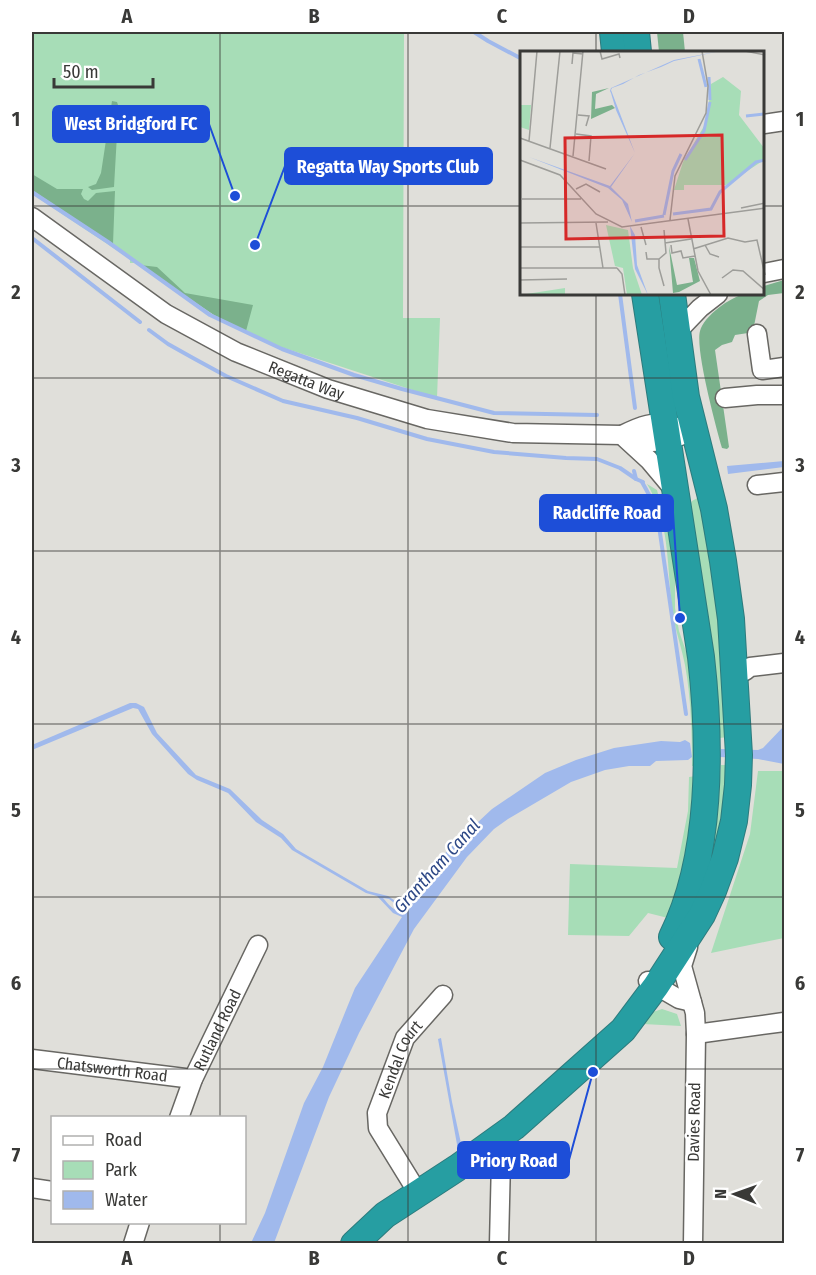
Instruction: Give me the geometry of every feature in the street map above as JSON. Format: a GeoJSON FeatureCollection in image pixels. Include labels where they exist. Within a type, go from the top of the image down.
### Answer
{"type":"FeatureCollection","features":[{"type":"Feature","properties":{"kind":"highway"},"geometry":{"type":"LineString","coordinates":[[613,32],[615,51]]}},
{"type":"Feature","properties":{"kind":"highway"},"geometry":{"type":"LineString","coordinates":[[636,32],[638,51]]}},
{"type":"Feature","properties":{"kind":"highway"},"geometry":{"type":"LineString","coordinates":[[645,296],[702,657],[707,715],[704,814],[696,869],[686,907],[651,983]]}},
{"type":"Feature","properties":{"kind":"highway"},"geometry":{"type":"LineString","coordinates":[[354,1244],[385,1215],[496,1141],[558,1088],[587,1049],[651,983],[692,931],[713,891],[725,858],[734,821],[738,775],[735,671],[723,561],[711,494],[686,397],[672,296]]}},
{"type":"Feature","properties":{"kind":"street"},"geometry":{"type":"LineString","coordinates":[[765,124],[784,121]]}},
{"type":"Feature","properties":{"kind":"street","name":"Regatta Way"},"geometry":{"type":"LineString","coordinates":[[32,217],[166,314],[236,352],[328,389],[427,419],[530,435],[622,435],[643,442],[665,432],[693,431]]}},
{"type":"Feature","properties":{"kind":"street"},"geometry":{"type":"LineString","coordinates":[[765,273],[784,269]]}},
{"type":"Feature","properties":{"kind":"street"},"geometry":{"type":"LineString","coordinates":[[654,356],[658,338],[660,296]]}},
{"type":"Feature","properties":{"kind":"street"},"geometry":{"type":"LineString","coordinates":[[677,332],[715,296]]}},
{"type":"Feature","properties":{"kind":"street"},"geometry":{"type":"LineString","coordinates":[[757,334],[762,370],[784,367]]}},
{"type":"Feature","properties":{"kind":"street"},"geometry":{"type":"LineString","coordinates":[[724,398],[757,394],[784,395]]}},
{"type":"Feature","properties":{"kind":"street"},"geometry":{"type":"LineString","coordinates":[[622,435],[649,460],[675,491]]}},
{"type":"Feature","properties":{"kind":"street"},"geometry":{"type":"LineString","coordinates":[[757,485],[784,482]]}},
{"type":"Feature","properties":{"kind":"street"},"geometry":{"type":"LineString","coordinates":[[735,671],[784,663]]}},
{"type":"Feature","properties":{"kind":"street","name":"Davies Road"},"geometry":{"type":"LineString","coordinates":[[692,931],[682,966],[695,1012],[696,1034],[693,1244]]}},
{"type":"Feature","properties":{"kind":"street","name":"Rutland Road"},"geometry":{"type":"LineString","coordinates":[[180,1116],[193,1079],[258,945]]}},
{"type":"Feature","properties":{"kind":"street"},"geometry":{"type":"LineString","coordinates":[[651,983],[679,999],[692,1002]]}},
{"type":"Feature","properties":{"kind":"street","name":"Kendal Court"},"geometry":{"type":"LineString","coordinates":[[418,1192],[378,1128],[378,1113],[405,1038],[443,995]]}},
{"type":"Feature","properties":{"kind":"street"},"geometry":{"type":"LineString","coordinates":[[696,1034],[784,1022]]}},
{"type":"Feature","properties":{"kind":"street","name":"Chatsworth Road"},"geometry":{"type":"LineString","coordinates":[[32,1059],[193,1079]]}},
{"type":"Feature","properties":{"kind":"street"},"geometry":{"type":"LineString","coordinates":[[496,1141],[501,1160],[499,1244]]}},
{"type":"Feature","properties":{"kind":"street"},"geometry":{"type":"LineString","coordinates":[[32,1188],[51,1191]]}},
{"type":"Feature","properties":{"kind":"street"},"geometry":{"type":"LineString","coordinates":[[134,1244],[139,1224]]}},
{"type":"Feature","properties":{"kind":"green space"},"geometry":{"type":"Polygon","coordinates":[[[32,32],[404,32],[403,318],[440,318],[437,398],[278,346],[214,315],[135,263],[130,263],[130,259],[32,194],[32,32]]]}},
{"type":"Feature","properties":{"kind":"green space"},"geometry":{"type":"Polygon","coordinates":[[[657,32],[683,32],[685,51],[659,51],[657,32]]]}},
{"type":"Feature","properties":{"kind":"green space"},"geometry":{"type":"Polygon","coordinates":[[[112,101],[117,102],[121,114],[118,117],[114,187],[92,190],[88,187],[96,184],[101,173],[112,101]]]}},
{"type":"Feature","properties":{"kind":"green space"},"geometry":{"type":"Polygon","coordinates":[[[32,174],[57,189],[83,189],[81,194],[88,201],[96,193],[115,191],[113,244],[32,190],[32,174]]]}},
{"type":"Feature","properties":{"kind":"green space"},"geometry":{"type":"Polygon","coordinates":[[[140,265],[157,267],[185,293],[253,305],[246,331],[214,315],[140,265]]]}},
{"type":"Feature","properties":{"kind":"green space"},"geometry":{"type":"Polygon","coordinates":[[[784,280],[784,293],[768,295],[759,301],[754,326],[748,333],[735,335],[732,342],[715,350],[729,447],[722,448],[703,370],[700,331],[712,313],[725,303],[739,296],[765,296],[765,286],[784,280]]]}},
{"type":"Feature","properties":{"kind":"green space"},"geometry":{"type":"Polygon","coordinates":[[[647,484],[657,490],[675,563],[675,608],[679,631],[691,666],[696,766],[692,766],[689,690],[674,620],[667,550],[661,516],[647,484]]]}},
{"type":"Feature","properties":{"kind":"green space"},"geometry":{"type":"Polygon","coordinates":[[[701,496],[719,578],[730,737],[719,738],[689,507],[692,501],[701,496]]]}},
{"type":"Feature","properties":{"kind":"green space"},"geometry":{"type":"Polygon","coordinates":[[[721,765],[729,765],[730,792],[708,883],[701,877],[717,817],[721,765]]]}},
{"type":"Feature","properties":{"kind":"green space"},"geometry":{"type":"Polygon","coordinates":[[[758,771],[784,771],[784,938],[711,953],[750,834],[758,771]]]}},
{"type":"Feature","properties":{"kind":"green space"},"geometry":{"type":"Polygon","coordinates":[[[696,776],[687,853],[668,918],[648,913],[629,936],[568,935],[570,864],[677,868],[688,811],[689,777],[696,776]]]}},
{"type":"Feature","properties":{"kind":"green space"},"geometry":{"type":"Polygon","coordinates":[[[662,1009],[677,1014],[681,1026],[643,1024],[653,1012],[662,1009]]]}},
{"type":"Feature","properties":{"kind":"water"},"geometry":{"type":"Polygon","coordinates":[[[784,461],[784,467],[728,474],[727,466],[784,461]]]}},
{"type":"Feature","properties":{"kind":"water","name":"Grantham Canal"},"geometry":{"type":"Polygon","coordinates":[[[130,703],[144,707],[157,733],[196,775],[230,789],[262,820],[283,834],[296,849],[368,891],[388,896],[404,907],[402,909],[389,899],[383,898],[398,911],[405,911],[448,850],[492,809],[545,773],[614,748],[661,741],[685,740],[690,743],[692,757],[688,760],[656,761],[650,766],[629,766],[605,770],[571,782],[494,829],[467,857],[414,929],[359,1033],[329,1097],[274,1243],[251,1243],[265,1213],[304,1103],[323,1067],[355,988],[402,917],[393,913],[377,896],[366,893],[292,850],[281,838],[256,822],[228,793],[188,774],[152,734],[138,709],[133,708],[32,750],[32,745],[130,703]]]}},
{"type":"Feature","properties":{"kind":"water"},"geometry":{"type":"Polygon","coordinates":[[[784,726],[784,764],[758,759],[720,757],[721,749],[758,750],[763,748],[784,726]]]}},
{"type":"Feature","properties":{"kind":"water"},"geometry":{"type":"Polygon","coordinates":[[[441,1038],[462,1148],[458,1150],[438,1039],[441,1038]]]}},
{"type":"Feature","properties":{"kind":"waterway"},"geometry":{"type":"LineString","coordinates":[[474,32],[520,58]]}},
{"type":"Feature","properties":{"kind":"waterway"},"geometry":{"type":"LineString","coordinates":[[32,192],[108,242],[210,315],[282,349],[354,375],[494,413],[597,415]]}},
{"type":"Feature","properties":{"kind":"waterway"},"geometry":{"type":"LineString","coordinates":[[32,238],[140,322]]}},
{"type":"Feature","properties":{"kind":"waterway"},"geometry":{"type":"LineString","coordinates":[[620,296],[635,408]]}},
{"type":"Feature","properties":{"kind":"waterway"},"geometry":{"type":"LineString","coordinates":[[149,330],[168,344],[226,376],[283,401],[357,418],[427,439],[494,452],[597,459],[620,468],[636,479]]}},
{"type":"Feature","properties":{"kind":"waterway"},"geometry":{"type":"LineString","coordinates":[[634,471],[636,479],[643,482]]}},
{"type":"Feature","properties":{"kind":"waterway"},"geometry":{"type":"LineString","coordinates":[[642,482],[653,502],[658,519],[686,714]]}},
{"type":"Feature","properties":{"kind":"place","name":"West Bridgford FC"},"geometry":{"type":"Point","coordinates":[235,196]}},
{"type":"Feature","properties":{"kind":"place","name":"Regatta Way Sports Club"},"geometry":{"type":"Point","coordinates":[255,245]}},
{"type":"Feature","properties":{"kind":"place","name":"Radcliffe Road"},"geometry":{"type":"Point","coordinates":[680,618]}},
{"type":"Feature","properties":{"kind":"place","name":"Priory Road"},"geometry":{"type":"Point","coordinates":[593,1072]}}]}
